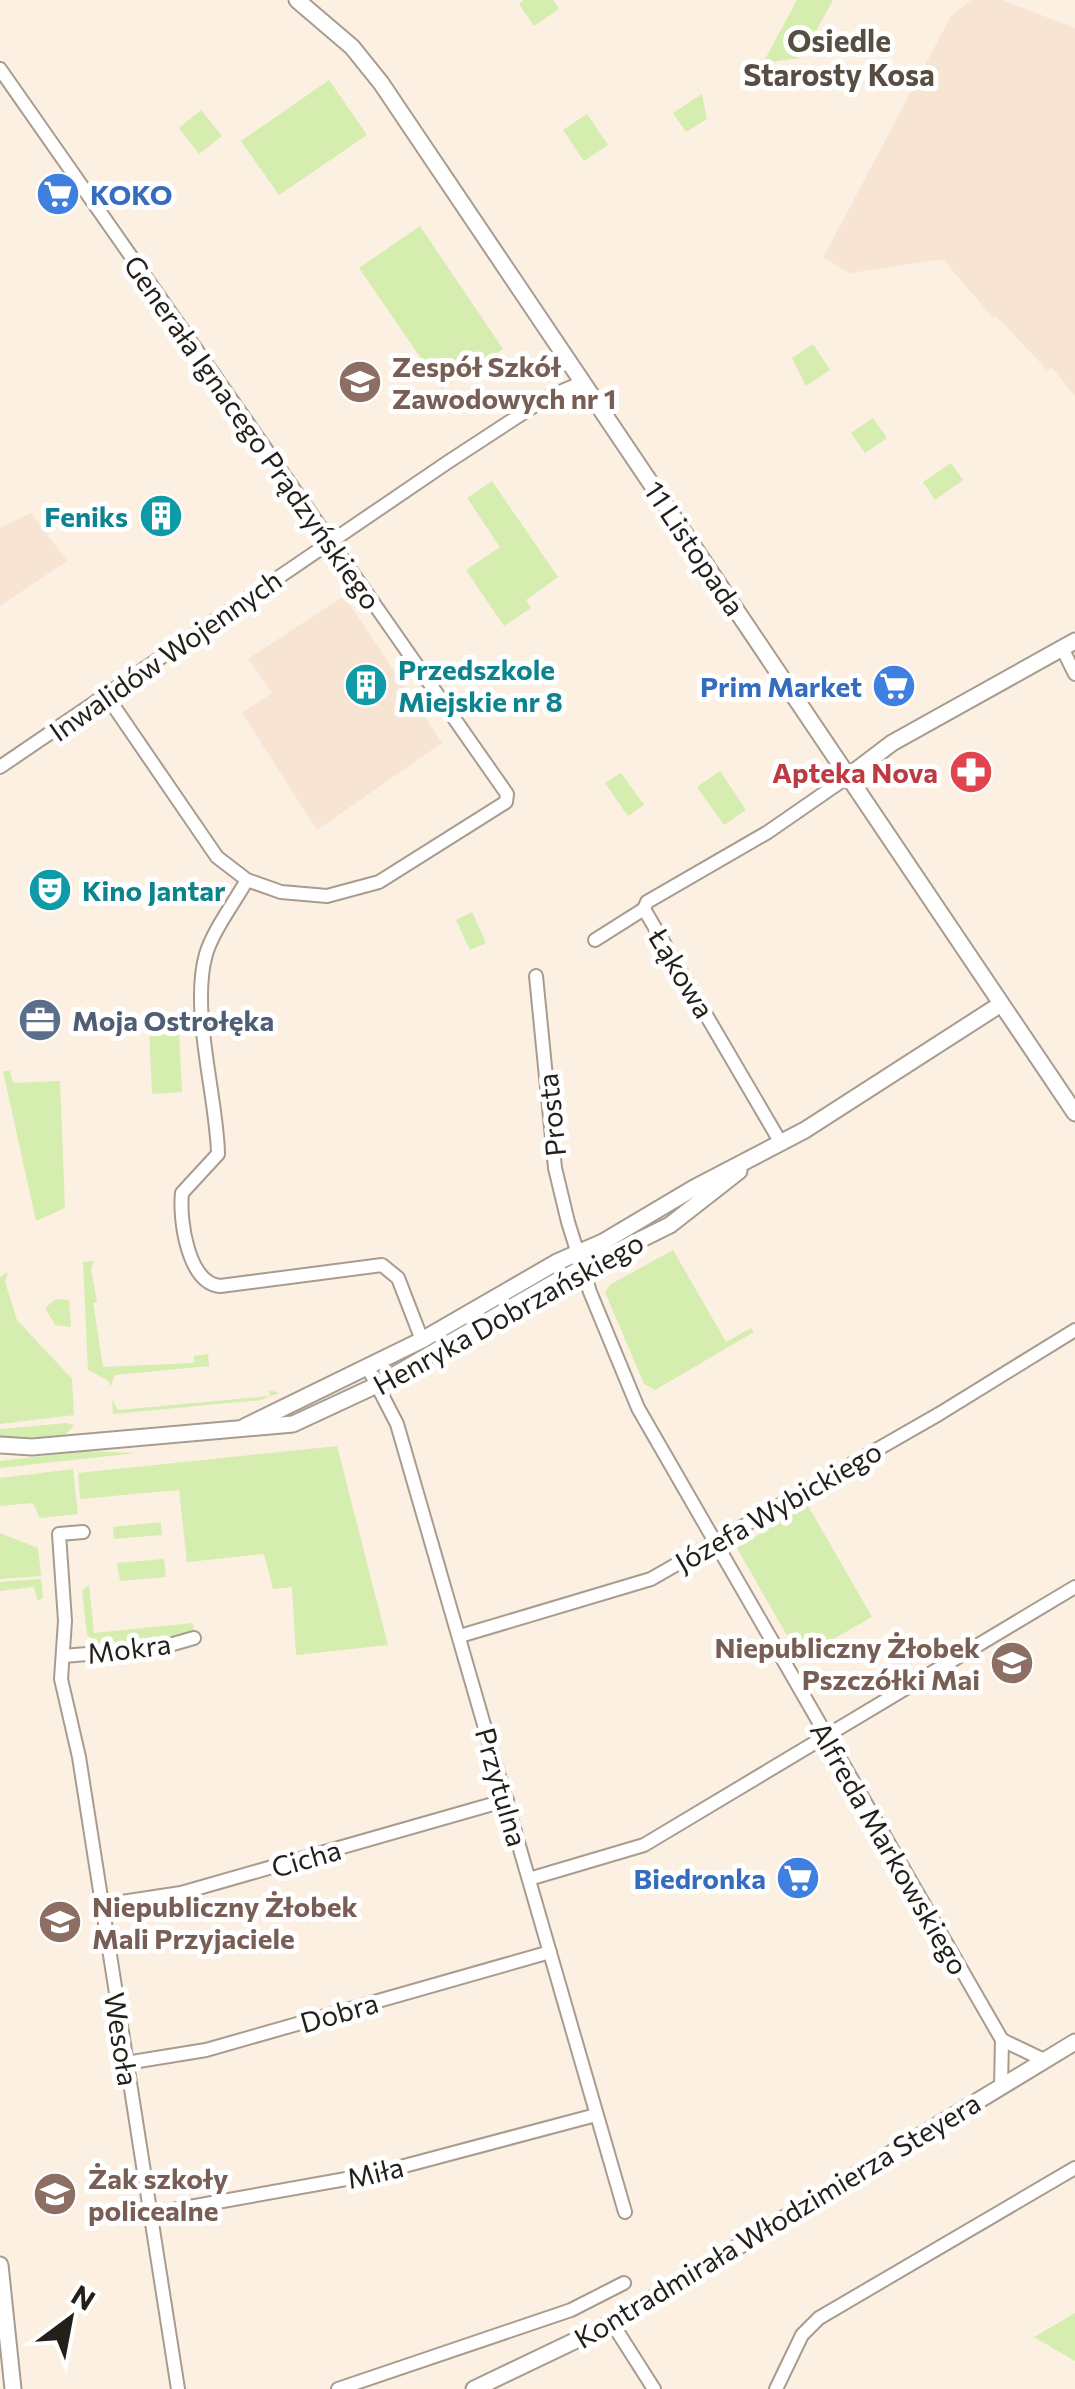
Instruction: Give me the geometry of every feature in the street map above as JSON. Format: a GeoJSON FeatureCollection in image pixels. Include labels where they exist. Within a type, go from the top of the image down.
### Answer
{"type":"FeatureCollection","features":[{"type":"Feature","properties":{"kind":"street","name":"11 Listopada"},"geometry":{"type":"LineString","coordinates":[[296,0],[335,30],[381,83],[846,778],[1074,1107]]}},
{"type":"Feature","properties":{"kind":"street","name":"Generała Ignacego Prądzyńskiego"},"geometry":{"type":"LineString","coordinates":[[0,70],[507,794],[500,807],[396,873],[363,888],[327,896],[298,895],[247,880]]}},
{"type":"Feature","properties":{"kind":"street","name":"Inwalidów Wojennych"},"geometry":{"type":"LineString","coordinates":[[0,767],[329,541],[546,398],[584,382]]}},
{"type":"Feature","properties":{"kind":"street"},"geometry":{"type":"LineString","coordinates":[[846,778],[892,744],[1068,645],[1075,674]]}},
{"type":"Feature","properties":{"kind":"street"},"geometry":{"type":"LineString","coordinates":[[106,695],[216,857],[247,880],[210,946],[204,966],[205,1074],[218,1154],[182,1193],[196,1273],[206,1284],[220,1286],[382,1265],[398,1278],[422,1340]]}},
{"type":"Feature","properties":{"kind":"street","name":"Łąkowa"},"geometry":{"type":"LineString","coordinates":[[781,1144],[644,908],[647,902],[768,832],[846,778]]}},
{"type":"Feature","properties":{"kind":"street"},"geometry":{"type":"LineString","coordinates":[[595,940],[644,908]]}},
{"type":"Feature","properties":{"kind":"street","name":"Prosta"},"geometry":{"type":"LineString","coordinates":[[536,976],[556,1168],[578,1252]]}},
{"type":"Feature","properties":{"kind":"street","name":"Henryka Dobrzańskiego"},"geometry":{"type":"LineString","coordinates":[[244,1428],[422,1340],[781,1144],[884,1083],[1001,1004]]}},
{"type":"Feature","properties":{"kind":"street","name":"Henryka Dobrzańskiego"},"geometry":{"type":"LineString","coordinates":[[0,1445],[32,1447],[293,1424],[377,1385],[555,1282],[584,1271],[686,1215],[754,1158]]}},
{"type":"Feature","properties":{"kind":"street","name":"Alfreda Markowskiego"},"geometry":{"type":"LineString","coordinates":[[578,1252],[638,1408],[1002,2040]]}},
{"type":"Feature","properties":{"kind":"street","name":"Józefa Wybickiego"},"geometry":{"type":"LineString","coordinates":[[460,1636],[626,1588],[713,1544],[1075,1330]]}},
{"type":"Feature","properties":{"kind":"street","name":"Przytulna"},"geometry":{"type":"LineString","coordinates":[[367,1366],[397,1424],[625,2212]]}},
{"type":"Feature","properties":{"kind":"street","name":"Henryka Dobrzańskiego"},"geometry":{"type":"LineString","coordinates":[[0,1456],[32,1447]]}},
{"type":"Feature","properties":{"kind":"street","name":"Wesoła"},"geometry":{"type":"LineString","coordinates":[[83,1532],[58,1534],[64,1581],[62,1678],[178,2389]]}},
{"type":"Feature","properties":{"kind":"street"},"geometry":{"type":"LineString","coordinates":[[529,1879],[644,1846],[1075,1587]]}},
{"type":"Feature","properties":{"kind":"street","name":"Mokra"},"geometry":{"type":"LineString","coordinates":[[63,1656],[159,1648],[194,1638]]}},
{"type":"Feature","properties":{"kind":"street","name":"Cicha"},"geometry":{"type":"LineString","coordinates":[[102,1905],[182,1893],[507,1800]]}},
{"type":"Feature","properties":{"kind":"street","name":"Dobra"},"geometry":{"type":"LineString","coordinates":[[126,2063],[206,2050],[550,1952]]}},
{"type":"Feature","properties":{"kind":"street"},"geometry":{"type":"LineString","coordinates":[[1001,2086],[1002,2040],[1044,2060]]}},
{"type":"Feature","properties":{"kind":"street","name":"Kontradmirała Włodzimierza Steyera"},"geometry":{"type":"LineString","coordinates":[[474,2389],[612,2323],[1075,2042]]}},
{"type":"Feature","properties":{"kind":"street","name":"Miła"},"geometry":{"type":"LineString","coordinates":[[150,2214],[374,2174],[596,2116]]}},
{"type":"Feature","properties":{"kind":"street"},"geometry":{"type":"LineString","coordinates":[[776,2389],[802,2335],[819,2318],[1075,2168]]}},
{"type":"Feature","properties":{"kind":"street"},"geometry":{"type":"LineString","coordinates":[[0,2264],[13,2389]]}},
{"type":"Feature","properties":{"kind":"street","name":"Kontradmirała Włodzimierza Steyera"},"geometry":{"type":"LineString","coordinates":[[338,2389],[571,2310],[624,2283]]}},
{"type":"Feature","properties":{"kind":"street"},"geometry":{"type":"LineString","coordinates":[[612,2323],[654,2389]]}},
{"type":"Feature","properties":{"kind":"shaded area"},"geometry":{"type":"Polygon","coordinates":[[[971,0],[1002,0],[1075,28],[1075,396],[1052,368],[1047,370],[996,316],[993,318],[943,259],[850,273],[823,258],[951,16],[971,0]]]}},
{"type":"Feature","properties":{"kind":"shaded area"},"geometry":{"type":"Polygon","coordinates":[[[31,513],[67,561],[0,606],[0,528],[31,513]]]}},
{"type":"Feature","properties":{"kind":"shaded area"},"geometry":{"type":"Polygon","coordinates":[[[344,596],[442,743],[317,830],[242,713],[272,693],[248,659],[344,596]]]}},
{"type":"Feature","properties":{"kind":"green space"},"geometry":{"type":"Polygon","coordinates":[[[524,0],[553,0],[559,9],[534,26],[519,4],[524,0]]]}},
{"type":"Feature","properties":{"kind":"green space"},"geometry":{"type":"Polygon","coordinates":[[[797,0],[833,0],[801,58],[763,63],[797,0]]]}},
{"type":"Feature","properties":{"kind":"green space"},"geometry":{"type":"Polygon","coordinates":[[[329,80],[367,135],[279,195],[241,141],[329,80]]]}},
{"type":"Feature","properties":{"kind":"green space"},"geometry":{"type":"Polygon","coordinates":[[[702,94],[707,119],[686,132],[673,113],[702,94]]]}},
{"type":"Feature","properties":{"kind":"green space"},"geometry":{"type":"Polygon","coordinates":[[[201,110],[222,136],[199,154],[179,128],[201,110]]]}},
{"type":"Feature","properties":{"kind":"green space"},"geometry":{"type":"Polygon","coordinates":[[[587,114],[608,145],[584,161],[563,130],[587,114]]]}},
{"type":"Feature","properties":{"kind":"green space"},"geometry":{"type":"Polygon","coordinates":[[[420,226],[503,349],[442,389],[359,268],[420,226]]]}},
{"type":"Feature","properties":{"kind":"green space"},"geometry":{"type":"Polygon","coordinates":[[[813,344],[830,370],[806,386],[792,358],[813,344]]]}},
{"type":"Feature","properties":{"kind":"green space"},"geometry":{"type":"Polygon","coordinates":[[[873,418],[887,438],[865,453],[851,433],[873,418]]]}},
{"type":"Feature","properties":{"kind":"green space"},"geometry":{"type":"Polygon","coordinates":[[[951,463],[963,480],[935,500],[923,482],[951,463]]]}},
{"type":"Feature","properties":{"kind":"green space"},"geometry":{"type":"Polygon","coordinates":[[[492,481],[558,577],[526,600],[531,608],[504,626],[466,570],[500,547],[467,498],[492,481]]]}},
{"type":"Feature","properties":{"kind":"green space"},"geometry":{"type":"Polygon","coordinates":[[[720,771],[746,810],[724,825],[697,787],[720,771]]]}},
{"type":"Feature","properties":{"kind":"green space"},"geometry":{"type":"Polygon","coordinates":[[[621,773],[644,805],[628,816],[605,783],[621,773]]]}},
{"type":"Feature","properties":{"kind":"green space"},"geometry":{"type":"Polygon","coordinates":[[[472,912],[486,943],[470,950],[456,920],[472,912]]]}},
{"type":"Feature","properties":{"kind":"green space"},"geometry":{"type":"Polygon","coordinates":[[[179,1027],[182,1092],[152,1094],[149,1028],[179,1027]]]}},
{"type":"Feature","properties":{"kind":"green space"},"geometry":{"type":"Polygon","coordinates":[[[3,1071],[10,1071],[13,1083],[60,1081],[65,1208],[36,1221],[3,1071]]]}},
{"type":"Feature","properties":{"kind":"green space"},"geometry":{"type":"Polygon","coordinates":[[[673,1250],[726,1342],[751,1328],[754,1332],[655,1390],[644,1384],[605,1292],[611,1284],[673,1250]]]}},
{"type":"Feature","properties":{"kind":"green space"},"geometry":{"type":"Polygon","coordinates":[[[94,1261],[91,1269],[97,1302],[93,1303],[103,1367],[194,1363],[194,1356],[208,1354],[209,1366],[115,1375],[110,1387],[109,1381],[88,1370],[83,1262],[94,1261]]]}},
{"type":"Feature","properties":{"kind":"green space"},"geometry":{"type":"Polygon","coordinates":[[[8,1272],[5,1282],[17,1320],[72,1379],[74,1415],[0,1424],[0,1277],[8,1272]]]}},
{"type":"Feature","properties":{"kind":"green space"},"geometry":{"type":"Polygon","coordinates":[[[56,1299],[69,1300],[71,1327],[55,1325],[45,1308],[56,1299]]]}},
{"type":"Feature","properties":{"kind":"green space"},"geometry":{"type":"Polygon","coordinates":[[[269,1390],[279,1393],[261,1400],[113,1414],[112,1399],[118,1410],[270,1396],[269,1390]]]}},
{"type":"Feature","properties":{"kind":"green space"},"geometry":{"type":"Polygon","coordinates":[[[74,1425],[65,1435],[0,1440],[0,1429],[74,1425]]]}},
{"type":"Feature","properties":{"kind":"green space"},"geometry":{"type":"Polygon","coordinates":[[[337,1446],[388,1645],[296,1655],[292,1587],[273,1589],[264,1554],[187,1562],[179,1490],[80,1499],[78,1473],[337,1446]]]}},
{"type":"Feature","properties":{"kind":"green space"},"geometry":{"type":"Polygon","coordinates":[[[83,1451],[137,1453],[0,1468],[0,1461],[83,1451]]]}},
{"type":"Feature","properties":{"kind":"green space"},"geometry":{"type":"Polygon","coordinates":[[[73,1469],[78,1514],[40,1518],[33,1503],[0,1506],[0,1478],[73,1469]]]}},
{"type":"Feature","properties":{"kind":"green space"},"geometry":{"type":"Polygon","coordinates":[[[807,1504],[872,1617],[800,1658],[737,1548],[807,1504]]]}},
{"type":"Feature","properties":{"kind":"green space"},"geometry":{"type":"Polygon","coordinates":[[[161,1522],[162,1535],[114,1539],[113,1527],[161,1522]]]}},
{"type":"Feature","properties":{"kind":"green space"},"geometry":{"type":"Polygon","coordinates":[[[0,1533],[38,1548],[41,1576],[0,1579],[0,1533]]]}},
{"type":"Feature","properties":{"kind":"green space"},"geometry":{"type":"Polygon","coordinates":[[[164,1559],[166,1577],[120,1581],[117,1563],[164,1559]]]}},
{"type":"Feature","properties":{"kind":"green space"},"geometry":{"type":"Polygon","coordinates":[[[41,1579],[43,1598],[38,1601],[34,1587],[0,1591],[0,1582],[41,1579]]]}},
{"type":"Feature","properties":{"kind":"green space"},"geometry":{"type":"Polygon","coordinates":[[[89,1585],[94,1633],[193,1623],[194,1635],[97,1644],[87,1634],[82,1591],[89,1585]]]}},
{"type":"Feature","properties":{"kind":"green space"},"geometry":{"type":"Polygon","coordinates":[[[1075,2313],[1075,2361],[1034,2337],[1075,2313]]]}},
{"type":"Feature","properties":{"kind":"place","name":"KOKO"},"geometry":{"type":"Point","coordinates":[58,194]}},
{"type":"Feature","properties":{"kind":"place","name":"Zespół Szkół Zawodowych nr 1"},"geometry":{"type":"Point","coordinates":[360,382]}},
{"type":"Feature","properties":{"kind":"place","name":"Feniks"},"geometry":{"type":"Point","coordinates":[161,516]}},
{"type":"Feature","properties":{"kind":"place","name":"Przedszkole Miejskie nr 8"},"geometry":{"type":"Point","coordinates":[366,685]}},
{"type":"Feature","properties":{"kind":"place","name":"Prim Market"},"geometry":{"type":"Point","coordinates":[894,686]}},
{"type":"Feature","properties":{"kind":"place","name":"Apteka Nova"},"geometry":{"type":"Point","coordinates":[971,772]}},
{"type":"Feature","properties":{"kind":"place","name":"Kino Jantar"},"geometry":{"type":"Point","coordinates":[50,890]}},
{"type":"Feature","properties":{"kind":"place","name":"Moja Ostrołęka"},"geometry":{"type":"Point","coordinates":[40,1020]}},
{"type":"Feature","properties":{"kind":"place","name":"Niepubliczny Żłobek Pszczółki Mai"},"geometry":{"type":"Point","coordinates":[1012,1663]}},
{"type":"Feature","properties":{"kind":"place","name":"Biedronka"},"geometry":{"type":"Point","coordinates":[798,1878]}},
{"type":"Feature","properties":{"kind":"place","name":"Niepubliczny Żłobek Mali Przyjaciele"},"geometry":{"type":"Point","coordinates":[60,1922]}},
{"type":"Feature","properties":{"kind":"place","name":"Żak szkoły policealne"},"geometry":{"type":"Point","coordinates":[55,2194]}},
{"type":"Feature","properties":{"kind":"district","name":"Osiedle Starosty Kosa"},"geometry":{"type":"Point","coordinates":[839,56]}}]}
